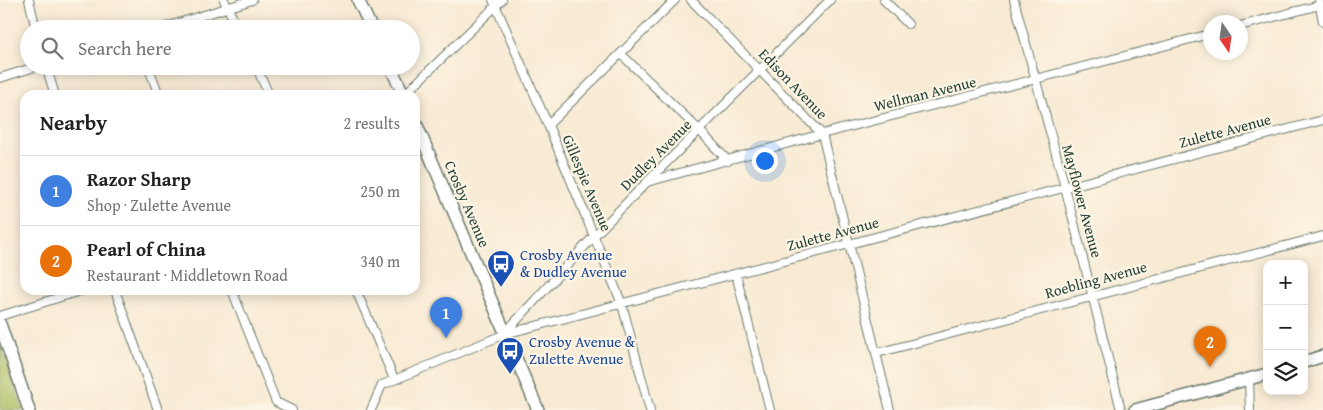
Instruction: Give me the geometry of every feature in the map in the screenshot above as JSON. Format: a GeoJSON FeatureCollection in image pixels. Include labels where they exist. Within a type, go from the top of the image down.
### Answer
{"type":"FeatureCollection","features":[{"type":"Feature","properties":{"kind":"street"},"geometry":{"type":"LineString","coordinates":[[29,0],[34,20]]}},
{"type":"Feature","properties":{"kind":"street"},"geometry":{"type":"LineString","coordinates":[[183,20],[226,4],[252,0]]}},
{"type":"Feature","properties":{"kind":"street"},"geometry":{"type":"LineString","coordinates":[[358,0],[368,20]]}},
{"type":"Feature","properties":{"kind":"street"},"geometry":{"type":"LineString","coordinates":[[548,125],[676,0]]}},
{"type":"Feature","properties":{"kind":"street","name":"Edison Avenue"},"geometry":{"type":"LineString","coordinates":[[691,0],[822,134],[890,410]]}},
{"type":"Feature","properties":{"kind":"street","name":"Dudley Avenue"},"geometry":{"type":"LineString","coordinates":[[505,334],[595,235],[830,0]]}},
{"type":"Feature","properties":{"kind":"street"},"geometry":{"type":"LineString","coordinates":[[884,0],[908,24]]}},
{"type":"Feature","properties":{"kind":"street","name":"Mayflower Avenue"},"geometry":{"type":"LineString","coordinates":[[1014,0],[1121,410]]}},
{"type":"Feature","properties":{"kind":"street"},"geometry":{"type":"LineString","coordinates":[[409,90],[497,2]]}},
{"type":"Feature","properties":{"kind":"street","name":"Gillespie Avenue"},"geometry":{"type":"LineString","coordinates":[[497,2],[622,304],[650,410]]}},
{"type":"Feature","properties":{"kind":"street"},"geometry":{"type":"LineString","coordinates":[[1248,24],[1319,3],[1323,22]]}},
{"type":"Feature","properties":{"kind":"street"},"geometry":{"type":"LineString","coordinates":[[226,4],[234,20]]}},
{"type":"Feature","properties":{"kind":"street","name":"Wellman Avenue"},"geometry":{"type":"LineString","coordinates":[[647,182],[822,134],[1203,36]]}},
{"type":"Feature","properties":{"kind":"street"},"geometry":{"type":"LineString","coordinates":[[621,54],[728,161]]}},
{"type":"Feature","properties":{"kind":"street"},"geometry":{"type":"LineString","coordinates":[[0,78],[20,72]]}},
{"type":"Feature","properties":{"kind":"street"},"geometry":{"type":"LineString","coordinates":[[49,75],[53,90]]}},
{"type":"Feature","properties":{"kind":"street"},"geometry":{"type":"LineString","coordinates":[[151,75],[157,90]]}},
{"type":"Feature","properties":{"kind":"street"},"geometry":{"type":"LineString","coordinates":[[260,75],[267,90]]}},
{"type":"Feature","properties":{"kind":"street"},"geometry":{"type":"LineString","coordinates":[[394,75],[402,90]]}},
{"type":"Feature","properties":{"kind":"street","name":"Zulette Avenue"},"geometry":{"type":"LineString","coordinates":[[371,410],[382,384],[505,334],[1323,120]]}},
{"type":"Feature","properties":{"kind":"street","name":"Crosby Avenue"},"geometry":{"type":"LineString","coordinates":[[420,133],[538,410]]}},
{"type":"Feature","properties":{"kind":"street","name":"Roebling Avenue"},"geometry":{"type":"LineString","coordinates":[[877,353],[1323,236]]}},
{"type":"Feature","properties":{"kind":"street"},"geometry":{"type":"LineString","coordinates":[[736,274],[770,410]]}},
{"type":"Feature","properties":{"kind":"street"},"geometry":{"type":"LineString","coordinates":[[0,316],[67,295]]}},
{"type":"Feature","properties":{"kind":"street"},"geometry":{"type":"LineString","coordinates":[[117,295],[158,410]]}},
{"type":"Feature","properties":{"kind":"street"},"geometry":{"type":"LineString","coordinates":[[234,295],[276,402],[292,410]]}},
{"type":"Feature","properties":{"kind":"street"},"geometry":{"type":"LineString","coordinates":[[358,295],[394,380]]}},
{"type":"Feature","properties":{"kind":"street"},"geometry":{"type":"LineString","coordinates":[[0,324],[28,410]]}},
{"type":"Feature","properties":{"kind":"street"},"geometry":{"type":"LineString","coordinates":[[1308,361],[1323,356]]}},
{"type":"Feature","properties":{"kind":"street"},"geometry":{"type":"LineString","coordinates":[[1135,410],[1263,375]]}},
{"type":"Feature","properties":{"kind":"street"},"geometry":{"type":"LineString","coordinates":[[1249,379],[1250,410]]}},
{"type":"Feature","properties":{"kind":"green space"},"geometry":{"type":"Polygon","coordinates":[[[0,342],[23,410],[0,410],[0,342]]]}},
{"type":"Feature","properties":{"kind":"place","name":"Crosby Avenue & Dudley Avenue"},"geometry":{"type":"Point","coordinates":[501,288]}},
{"type":"Feature","properties":{"kind":"place","name":"Razor Sharp"},"geometry":{"type":"Point","coordinates":[446,338]}},
{"type":"Feature","properties":{"kind":"place","name":"Pearl of China"},"geometry":{"type":"Point","coordinates":[1210,367]}},
{"type":"Feature","properties":{"kind":"place","name":"Crosby Avenue & Zulette Avenue"},"geometry":{"type":"Point","coordinates":[510,375]}}]}
